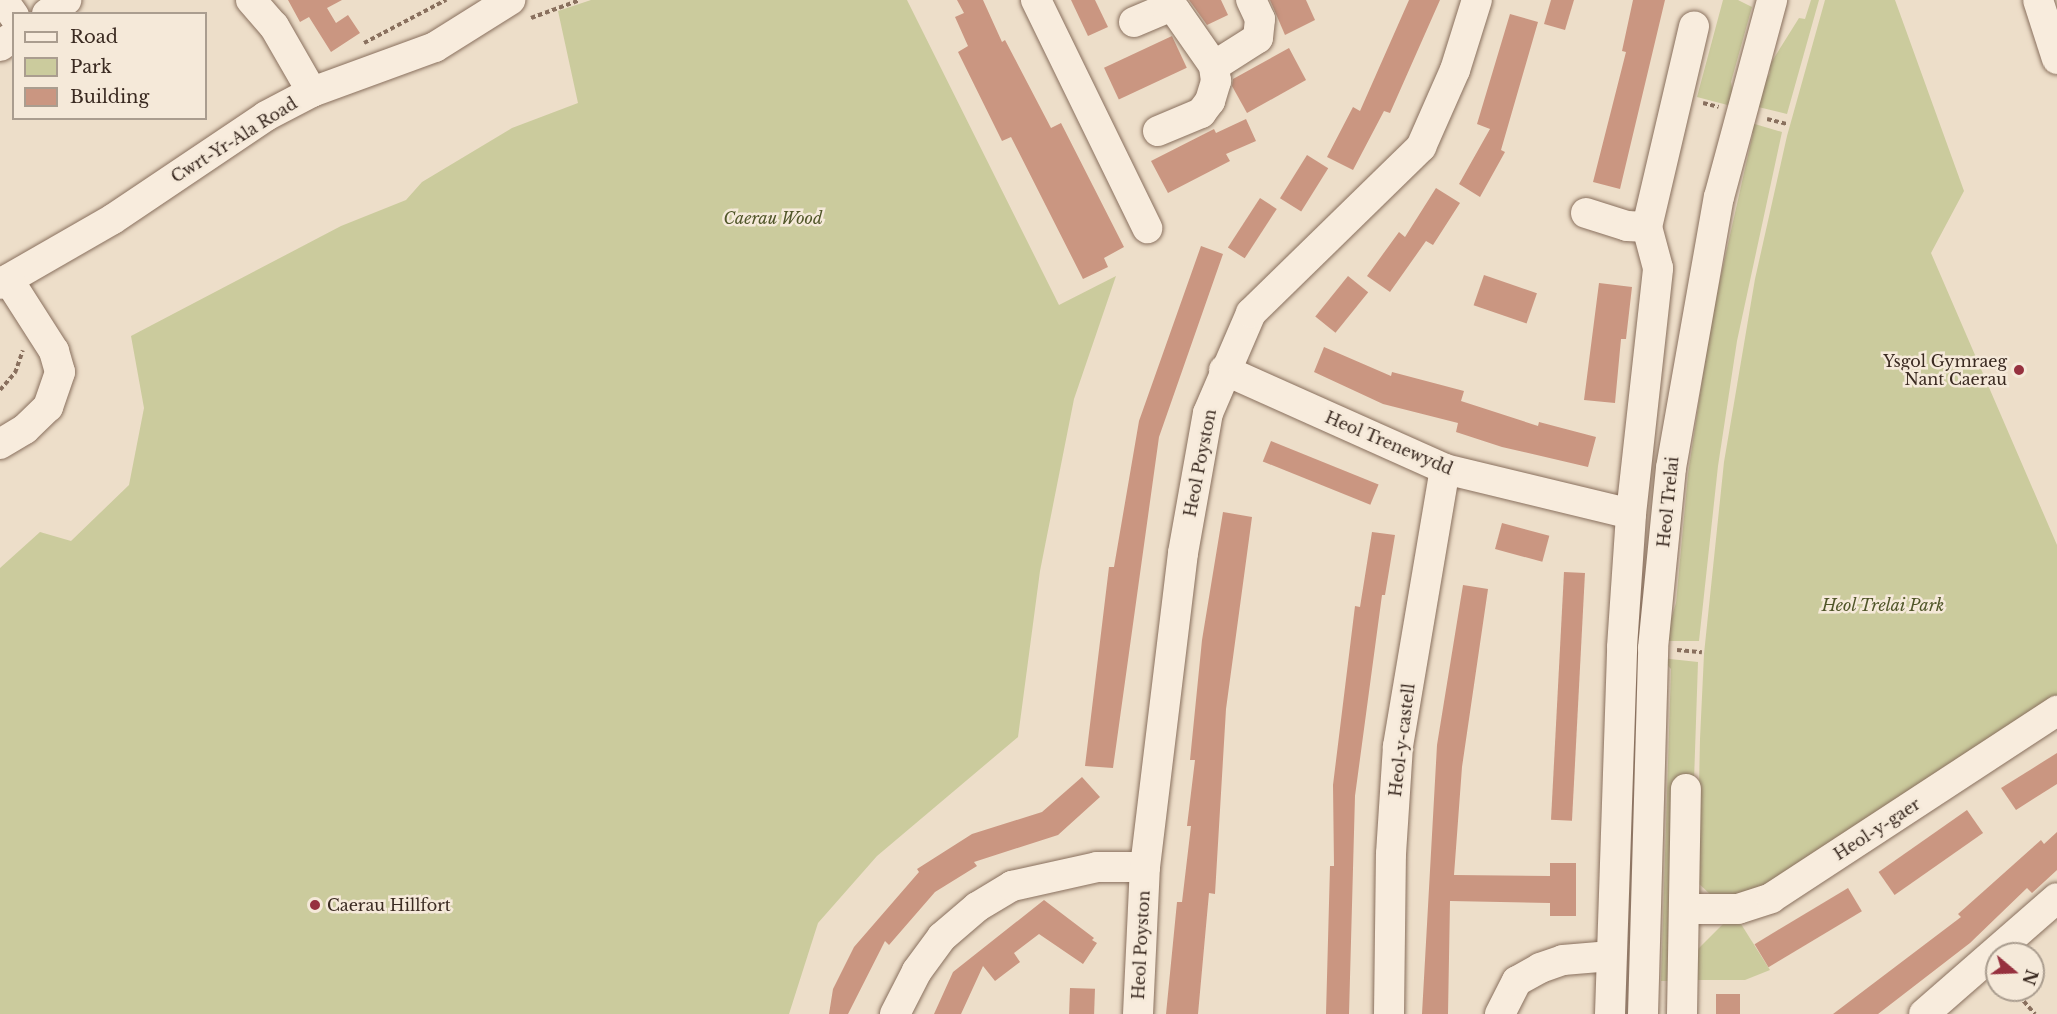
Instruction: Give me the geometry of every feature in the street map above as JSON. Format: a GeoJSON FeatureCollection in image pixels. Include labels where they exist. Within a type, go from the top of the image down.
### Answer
{"type":"FeatureCollection","features":[{"type":"Feature","properties":{"kind":"street"},"geometry":{"type":"LineString","coordinates":[[3,0],[12,13]]}},
{"type":"Feature","properties":{"kind":"street"},"geometry":{"type":"LineString","coordinates":[[50,12],[66,0]]}},
{"type":"Feature","properties":{"kind":"street"},"geometry":{"type":"LineString","coordinates":[[251,0],[274,26],[312,92]]}},
{"type":"Feature","properties":{"kind":"street","name":"Cwrt-Yr-Ala Road"},"geometry":{"type":"LineString","coordinates":[[4,282],[113,219],[266,116],[312,92],[435,47],[473,10],[510,0]]}},
{"type":"Feature","properties":{"kind":"street"},"geometry":{"type":"LineString","coordinates":[[1036,0],[1122,194],[1148,228]]}},
{"type":"Feature","properties":{"kind":"street"},"geometry":{"type":"LineString","coordinates":[[1214,66],[1258,38],[1260,19],[1251,0]]}},
{"type":"Feature","properties":{"kind":"street","name":"Heol Poyston"},"geometry":{"type":"LineString","coordinates":[[1138,1014],[1145,867],[1184,553],[1208,413],[1224,370],[1251,313],[1421,147],[1455,70],[1477,0]]}},
{"type":"Feature","properties":{"kind":"street","name":"Heol Trelai"},"geometry":{"type":"LineString","coordinates":[[1643,1014],[1652,671],[1671,468],[1719,197],[1772,0]]}},
{"type":"Feature","properties":{"kind":"street"},"geometry":{"type":"LineString","coordinates":[[2038,0],[2057,59]]}},
{"type":"Feature","properties":{"kind":"street"},"geometry":{"type":"LineString","coordinates":[[1134,22],[1167,8],[1175,10],[1214,66],[1216,81],[1210,101],[1201,113],[1158,131]]}},
{"type":"Feature","properties":{"kind":"street","name":"Heol Trelai"},"geometry":{"type":"LineString","coordinates":[[1610,1014],[1615,777],[1631,514],[1659,268],[1647,227],[1694,26]]}},
{"type":"Feature","properties":{"kind":"street"},"geometry":{"type":"LineString","coordinates":[[1586,213],[1627,226],[1647,227]]}},
{"type":"Feature","properties":{"kind":"street"},"geometry":{"type":"LineString","coordinates":[[0,444],[25,429],[48,407],[59,384],[54,351],[39,326],[4,282]]}},
{"type":"Feature","properties":{"kind":"street","name":"Heol Trenewydd"},"geometry":{"type":"LineString","coordinates":[[1224,370],[1445,469],[1631,514]]}},
{"type":"Feature","properties":{"kind":"street","name":"Heol-y-castell"},"geometry":{"type":"LineString","coordinates":[[1389,1014],[1391,854],[1398,746],[1445,469]]}},
{"type":"Feature","properties":{"kind":"street","name":"Heol-y-gaer"},"geometry":{"type":"LineString","coordinates":[[1684,909],[1738,909],[1771,898],[2057,711]]}},
{"type":"Feature","properties":{"kind":"street"},"geometry":{"type":"LineString","coordinates":[[1682,1014],[1686,789]]}},
{"type":"Feature","properties":{"kind":"street"},"geometry":{"type":"LineString","coordinates":[[895,1014],[917,970],[942,937],[977,907],[1012,886],[1096,867],[1145,867]]}},
{"type":"Feature","properties":{"kind":"street"},"geometry":{"type":"LineString","coordinates":[[1924,1014],[2057,898]]}},
{"type":"Feature","properties":{"kind":"street"},"geometry":{"type":"LineString","coordinates":[[1500,1014],[1517,981],[1540,968],[1563,960],[1611,956]]}},
{"type":"Feature","properties":{"kind":"path"},"geometry":{"type":"LineString","coordinates":[[355,48],[446,0]]}},
{"type":"Feature","properties":{"kind":"path"},"geometry":{"type":"LineString","coordinates":[[0,390],[15,373],[28,338],[39,326]]}},
{"type":"Feature","properties":{"kind":"path"},"geometry":{"type":"LineString","coordinates":[[2024,1002],[2035,1014]]}},
{"type":"Feature","properties":{"kind":"green space","name":"Caerau Wood"},"geometry":{"type":"Polygon","coordinates":[[[591,0],[907,0],[1059,305],[1116,276],[1074,399],[1040,571],[1018,737],[877,856],[818,923],[789,1014],[0,1014],[0,568],[40,532],[71,541],[129,485],[144,408],[131,336],[341,226],[406,200],[422,182],[512,128],[578,103],[558,11],[591,0]]]}},
{"type":"Feature","properties":{"kind":"green space"},"geometry":{"type":"Polygon","coordinates":[[[1723,0],[1738,0],[1752,7],[1731,82],[1735,107],[1697,97],[1723,0]]]}},
{"type":"Feature","properties":{"kind":"green space"},"geometry":{"type":"Polygon","coordinates":[[[1811,0],[1819,0],[1787,114],[1750,105],[1770,73],[1769,66],[1799,18],[1805,19],[1811,0]]]}},
{"type":"Feature","properties":{"kind":"green space","name":"Heol Trelai Park"},"geometry":{"type":"Polygon","coordinates":[[[1825,0],[1895,0],[1964,191],[1931,253],[2057,545],[2057,700],[1753,896],[1711,895],[1697,882],[1700,739],[1704,654],[1724,462],[1755,279],[1787,136],[1825,0]]]}},
{"type":"Feature","properties":{"kind":"green space"},"geometry":{"type":"Polygon","coordinates":[[[1748,122],[1782,132],[1737,341],[1718,466],[1699,641],[1664,641],[1676,603],[1688,474],[1712,315],[1753,133],[1748,129],[1748,122]]]}},
{"type":"Feature","properties":{"kind":"green space"},"geometry":{"type":"Polygon","coordinates":[[[1661,658],[1698,662],[1694,781],[1675,981],[1661,981],[1671,669],[1661,658]]]}},
{"type":"Feature","properties":{"kind":"green space"},"geometry":{"type":"Polygon","coordinates":[[[1724,923],[1741,924],[1770,970],[1745,980],[1697,980],[1697,950],[1724,923]]]}},
{"type":"Feature","properties":{"kind":"building"},"geometry":{"type":"Polygon","coordinates":[[[288,0],[342,0],[327,8],[336,23],[348,15],[360,33],[331,52],[309,17],[300,22],[288,0]]]}},
{"type":"Feature","properties":{"kind":"building"},"geometry":{"type":"Polygon","coordinates":[[[957,0],[983,0],[1002,42],[1005,40],[1051,128],[1061,123],[1124,247],[1104,258],[1108,267],[1083,279],[1011,137],[1002,141],[958,52],[968,46],[955,17],[964,13],[957,0]]]}},
{"type":"Feature","properties":{"kind":"building"},"geometry":{"type":"Polygon","coordinates":[[[1071,0],[1095,0],[1108,27],[1088,36],[1071,0]]]}},
{"type":"Feature","properties":{"kind":"building"},"geometry":{"type":"Polygon","coordinates":[[[1189,0],[1221,0],[1228,15],[1207,25],[1189,0]]]}},
{"type":"Feature","properties":{"kind":"building"},"geometry":{"type":"Polygon","coordinates":[[[1270,0],[1306,0],[1315,20],[1285,35],[1270,0]]]}},
{"type":"Feature","properties":{"kind":"building"},"geometry":{"type":"Polygon","coordinates":[[[1409,0],[1440,0],[1390,113],[1384,111],[1353,170],[1327,157],[1353,107],[1360,111],[1409,0]]]}},
{"type":"Feature","properties":{"kind":"building"},"geometry":{"type":"Polygon","coordinates":[[[1551,0],[1574,0],[1565,30],[1544,24],[1551,0]]]}},
{"type":"Feature","properties":{"kind":"building"},"geometry":{"type":"Polygon","coordinates":[[[1633,0],[1665,0],[1620,189],[1593,182],[1626,52],[1622,51],[1633,0]]]}},
{"type":"Feature","properties":{"kind":"building"},"geometry":{"type":"Polygon","coordinates":[[[1510,14],[1538,22],[1501,150],[1505,152],[1480,197],[1459,184],[1490,129],[1477,124],[1510,14]]]}},
{"type":"Feature","properties":{"kind":"building"},"geometry":{"type":"Polygon","coordinates":[[[1172,36],[1187,68],[1119,99],[1104,68],[1172,36]]]}},
{"type":"Feature","properties":{"kind":"building"},"geometry":{"type":"Polygon","coordinates":[[[1289,48],[1306,80],[1247,113],[1232,86],[1233,79],[1289,48]]]}},
{"type":"Feature","properties":{"kind":"building"},"geometry":{"type":"Polygon","coordinates":[[[1246,119],[1256,141],[1226,154],[1230,161],[1168,193],[1151,161],[1214,129],[1216,133],[1246,119]]]}},
{"type":"Feature","properties":{"kind":"building"},"geometry":{"type":"Polygon","coordinates":[[[1307,155],[1328,168],[1301,211],[1280,198],[1307,155]]]}},
{"type":"Feature","properties":{"kind":"building"},"geometry":{"type":"Polygon","coordinates":[[[1436,188],[1460,203],[1433,245],[1426,241],[1390,292],[1367,276],[1399,232],[1405,237],[1436,188]]]}},
{"type":"Feature","properties":{"kind":"building"},"geometry":{"type":"Polygon","coordinates":[[[1260,198],[1277,209],[1245,258],[1228,247],[1260,198]]]}},
{"type":"Feature","properties":{"kind":"building"},"geometry":{"type":"Polygon","coordinates":[[[1201,246],[1223,254],[1159,437],[1113,768],[1085,766],[1109,567],[1114,567],[1139,421],[1201,246]]]}},
{"type":"Feature","properties":{"kind":"building"},"geometry":{"type":"Polygon","coordinates":[[[1484,275],[1537,293],[1527,323],[1474,305],[1484,275]]]}},
{"type":"Feature","properties":{"kind":"building"},"geometry":{"type":"Polygon","coordinates":[[[1348,276],[1368,292],[1335,333],[1315,316],[1348,276]]]}},
{"type":"Feature","properties":{"kind":"building"},"geometry":{"type":"Polygon","coordinates":[[[1599,283],[1632,287],[1626,339],[1621,339],[1615,403],[1584,400],[1599,283]]]}},
{"type":"Feature","properties":{"kind":"building"},"geometry":{"type":"Polygon","coordinates":[[[1324,347],[1391,376],[1392,372],[1464,391],[1461,401],[1538,426],[1539,422],[1596,437],[1588,467],[1502,447],[1456,432],[1458,423],[1383,404],[1314,372],[1324,347]]]}},
{"type":"Feature","properties":{"kind":"building"},"geometry":{"type":"Polygon","coordinates":[[[1271,441],[1379,484],[1370,505],[1263,461],[1271,441]]]}},
{"type":"Feature","properties":{"kind":"building"},"geometry":{"type":"Polygon","coordinates":[[[1223,512],[1252,517],[1226,709],[1215,894],[1209,893],[1198,1014],[1166,1014],[1177,902],[1182,902],[1191,826],[1187,826],[1195,760],[1190,760],[1202,640],[1223,512]]]}},
{"type":"Feature","properties":{"kind":"building"},"geometry":{"type":"Polygon","coordinates":[[[1502,523],[1549,536],[1542,562],[1495,549],[1502,523]]]}},
{"type":"Feature","properties":{"kind":"building"},"geometry":{"type":"Polygon","coordinates":[[[1372,532],[1395,535],[1385,595],[1382,595],[1355,796],[1349,1014],[1326,1014],[1330,866],[1334,866],[1333,785],[1355,606],[1360,607],[1372,532]]]}},
{"type":"Feature","properties":{"kind":"building"},"geometry":{"type":"Polygon","coordinates":[[[1564,572],[1585,573],[1572,821],[1551,820],[1564,572]]]}},
{"type":"Feature","properties":{"kind":"building"},"geometry":{"type":"Polygon","coordinates":[[[1463,585],[1488,589],[1462,767],[1454,875],[1550,876],[1550,863],[1576,863],[1576,916],[1550,916],[1550,903],[1450,901],[1448,1014],[1422,1014],[1437,745],[1463,585]]]}},
{"type":"Feature","properties":{"kind":"building"},"geometry":{"type":"Polygon","coordinates":[[[2057,753],[2057,784],[2016,810],[2001,788],[2057,753]]]}},
{"type":"Feature","properties":{"kind":"building"},"geometry":{"type":"Polygon","coordinates":[[[1082,777],[1100,797],[1058,835],[974,862],[977,866],[935,892],[889,945],[885,941],[848,1014],[829,1014],[833,989],[854,947],[919,872],[917,869],[972,834],[1042,812],[1082,777]]]}},
{"type":"Feature","properties":{"kind":"building"},"geometry":{"type":"Polygon","coordinates":[[[1967,810],[1983,833],[1895,895],[1879,872],[1967,810]]]}},
{"type":"Feature","properties":{"kind":"building"},"geometry":{"type":"Polygon","coordinates":[[[2057,832],[2057,870],[2032,893],[2027,888],[1970,943],[1878,1014],[1833,1014],[1961,917],[1958,914],[2041,840],[2044,844],[2057,832]]]}},
{"type":"Feature","properties":{"kind":"building"},"geometry":{"type":"Polygon","coordinates":[[[1848,888],[1862,911],[1768,967],[1755,944],[1848,888]]]}},
{"type":"Feature","properties":{"kind":"building"},"geometry":{"type":"Polygon","coordinates":[[[1044,900],[1094,938],[1092,940],[1097,943],[1083,964],[1039,934],[1014,953],[1020,962],[995,981],[983,966],[961,1014],[934,1014],[953,972],[1044,900]]]}},
{"type":"Feature","properties":{"kind":"building"},"geometry":{"type":"Polygon","coordinates":[[[1070,988],[1095,989],[1094,1014],[1069,1014],[1070,988]]]}},
{"type":"Feature","properties":{"kind":"building"},"geometry":{"type":"Polygon","coordinates":[[[1716,994],[1740,994],[1740,1014],[1716,1014],[1716,994]]]}},
{"type":"Feature","properties":{"kind":"place","name":"Ysgol Gymraeg Nant Caerau"},"geometry":{"type":"Point","coordinates":[2019,370]}},
{"type":"Feature","properties":{"kind":"place","name":"Caerau Hillfort"},"geometry":{"type":"Point","coordinates":[315,905]}}]}
